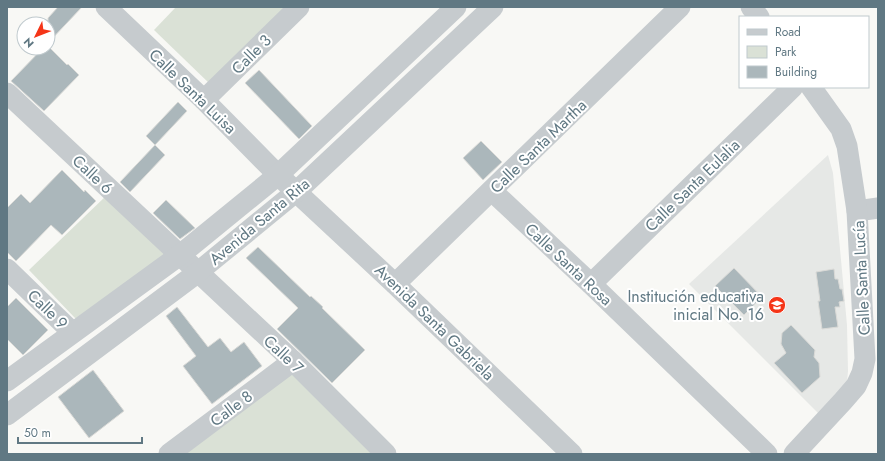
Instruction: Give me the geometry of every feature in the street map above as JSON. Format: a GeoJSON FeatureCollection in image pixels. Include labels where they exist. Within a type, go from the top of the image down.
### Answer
{"type":"FeatureCollection","features":[{"type":"Feature","properties":{"kind":"street","name":"Calle Santa Luisa"},"geometry":{"type":"LineString","coordinates":[[106,7],[204,100],[296,192]]}},
{"type":"Feature","properties":{"kind":"street","name":"Calle 3"},"geometry":{"type":"LineString","coordinates":[[204,100],[299,7]]}},
{"type":"Feature","properties":{"kind":"street","name":"Avenida Santa Rita"},"geometry":{"type":"LineString","coordinates":[[7,381],[72,332],[180,255],[278,175],[456,7]]}},
{"type":"Feature","properties":{"kind":"street","name":"Avenida Santa Rita"},"geometry":{"type":"LineString","coordinates":[[7,415],[197,273],[296,192],[493,7]]}},
{"type":"Feature","properties":{"kind":"street","name":"Calle Santa Martha"},"geometry":{"type":"LineString","coordinates":[[395,284],[680,7]]}},
{"type":"Feature","properties":{"kind":"street"},"geometry":{"type":"LineString","coordinates":[[751,7],[758,16]]}},
{"type":"Feature","properties":{"kind":"street","name":"Calle Santa Eulalia"},"geometry":{"type":"LineString","coordinates":[[591,284],[792,88]]}},
{"type":"Feature","properties":{"kind":"street","name":"Calle Santa Lucía"},"geometry":{"type":"LineString","coordinates":[[794,454],[856,386],[862,373],[865,359],[857,211],[847,146],[840,129],[812,88]]}},
{"type":"Feature","properties":{"kind":"street","name":"Calle 6"},"geometry":{"type":"LineString","coordinates":[[7,94],[180,255]]}},
{"type":"Feature","properties":{"kind":"street","name":"Calle Santa Rosa"},"geometry":{"type":"LineString","coordinates":[[492,191],[591,284],[767,454]]}},
{"type":"Feature","properties":{"kind":"street","name":"Avenida Santa Gabriela"},"geometry":{"type":"LineString","coordinates":[[296,192],[395,284],[572,454]]}},
{"type":"Feature","properties":{"kind":"street"},"geometry":{"type":"LineString","coordinates":[[857,211],[878,208]]}},
{"type":"Feature","properties":{"kind":"street","name":"Calle 7"},"geometry":{"type":"LineString","coordinates":[[180,255],[197,273],[293,362],[386,454]]}},
{"type":"Feature","properties":{"kind":"street","name":"Calle 9"},"geometry":{"type":"LineString","coordinates":[[7,269],[72,332]]}},
{"type":"Feature","properties":{"kind":"street","name":"Calle 8"},"geometry":{"type":"LineString","coordinates":[[168,454],[293,362]]}},
{"type":"Feature","properties":{"kind":"shaded area","name":"Institución educativa inicial No. 16"},"geometry":{"type":"Polygon","coordinates":[[[828,155],[833,173],[847,325],[848,371],[847,382],[820,415],[689,284],[828,155]]]}},
{"type":"Feature","properties":{"kind":"green space"},"geometry":{"type":"Polygon","coordinates":[[[176,7],[290,7],[211,85],[154,30],[176,7]]]}},
{"type":"Feature","properties":{"kind":"green space"},"geometry":{"type":"Polygon","coordinates":[[[107,195],[166,254],[82,321],[75,318],[29,270],[107,195]]]}},
{"type":"Feature","properties":{"kind":"green space"},"geometry":{"type":"Polygon","coordinates":[[[287,375],[300,375],[381,454],[182,454],[287,375]]]}},
{"type":"Feature","properties":{"kind":"building"},"geometry":{"type":"Polygon","coordinates":[[[58,7],[82,7],[56,35],[56,16],[50,16],[58,7]]]}},
{"type":"Feature","properties":{"kind":"building"},"geometry":{"type":"Polygon","coordinates":[[[56,54],[79,75],[44,111],[11,81],[35,56],[56,56],[56,54]]]}},
{"type":"Feature","properties":{"kind":"building"},"geometry":{"type":"Polygon","coordinates":[[[259,70],[312,126],[299,139],[245,83],[259,70]]]}},
{"type":"Feature","properties":{"kind":"building"},"geometry":{"type":"Polygon","coordinates":[[[178,102],[187,111],[155,145],[146,136],[178,102]]]}},
{"type":"Feature","properties":{"kind":"building"},"geometry":{"type":"Polygon","coordinates":[[[481,141],[502,162],[483,180],[463,158],[481,141]]]}},
{"type":"Feature","properties":{"kind":"building"},"geometry":{"type":"Polygon","coordinates":[[[155,145],[165,155],[130,192],[120,182],[155,145]]]}},
{"type":"Feature","properties":{"kind":"building"},"geometry":{"type":"Polygon","coordinates":[[[62,170],[84,192],[85,190],[96,201],[62,235],[51,225],[16,261],[7,252],[7,208],[21,194],[30,203],[62,170]]]}},
{"type":"Feature","properties":{"kind":"building"},"geometry":{"type":"Polygon","coordinates":[[[166,200],[195,228],[180,239],[153,213],[166,200]]]}},
{"type":"Feature","properties":{"kind":"building"},"geometry":{"type":"Polygon","coordinates":[[[258,247],[310,297],[311,296],[323,307],[322,308],[365,350],[332,383],[277,329],[298,308],[246,258],[258,247]]]}},
{"type":"Feature","properties":{"kind":"building"},"geometry":{"type":"Polygon","coordinates":[[[734,268],[762,297],[744,315],[715,286],[734,268]]]}},
{"type":"Feature","properties":{"kind":"building"},"geometry":{"type":"Polygon","coordinates":[[[834,269],[835,279],[838,279],[840,289],[842,289],[844,301],[839,302],[840,307],[835,307],[838,327],[822,329],[816,272],[834,269]]]}},
{"type":"Feature","properties":{"kind":"building"},"geometry":{"type":"Polygon","coordinates":[[[16,298],[48,330],[23,355],[7,339],[7,307],[16,298]]]}},
{"type":"Feature","properties":{"kind":"building"},"geometry":{"type":"Polygon","coordinates":[[[177,307],[208,347],[220,338],[231,352],[244,342],[262,366],[212,404],[183,366],[196,356],[166,316],[177,307]]]}},
{"type":"Feature","properties":{"kind":"building"},"geometry":{"type":"Polygon","coordinates":[[[791,325],[815,350],[814,357],[819,363],[820,377],[802,393],[774,363],[786,353],[781,344],[782,333],[791,325]]]}},
{"type":"Feature","properties":{"kind":"building"},"geometry":{"type":"Polygon","coordinates":[[[93,370],[124,411],[89,438],[58,397],[93,370]]]}},
{"type":"Feature","properties":{"kind":"place","name":"Institución educativa inicial No. 16"},"geometry":{"type":"Point","coordinates":[777,305]}}]}
